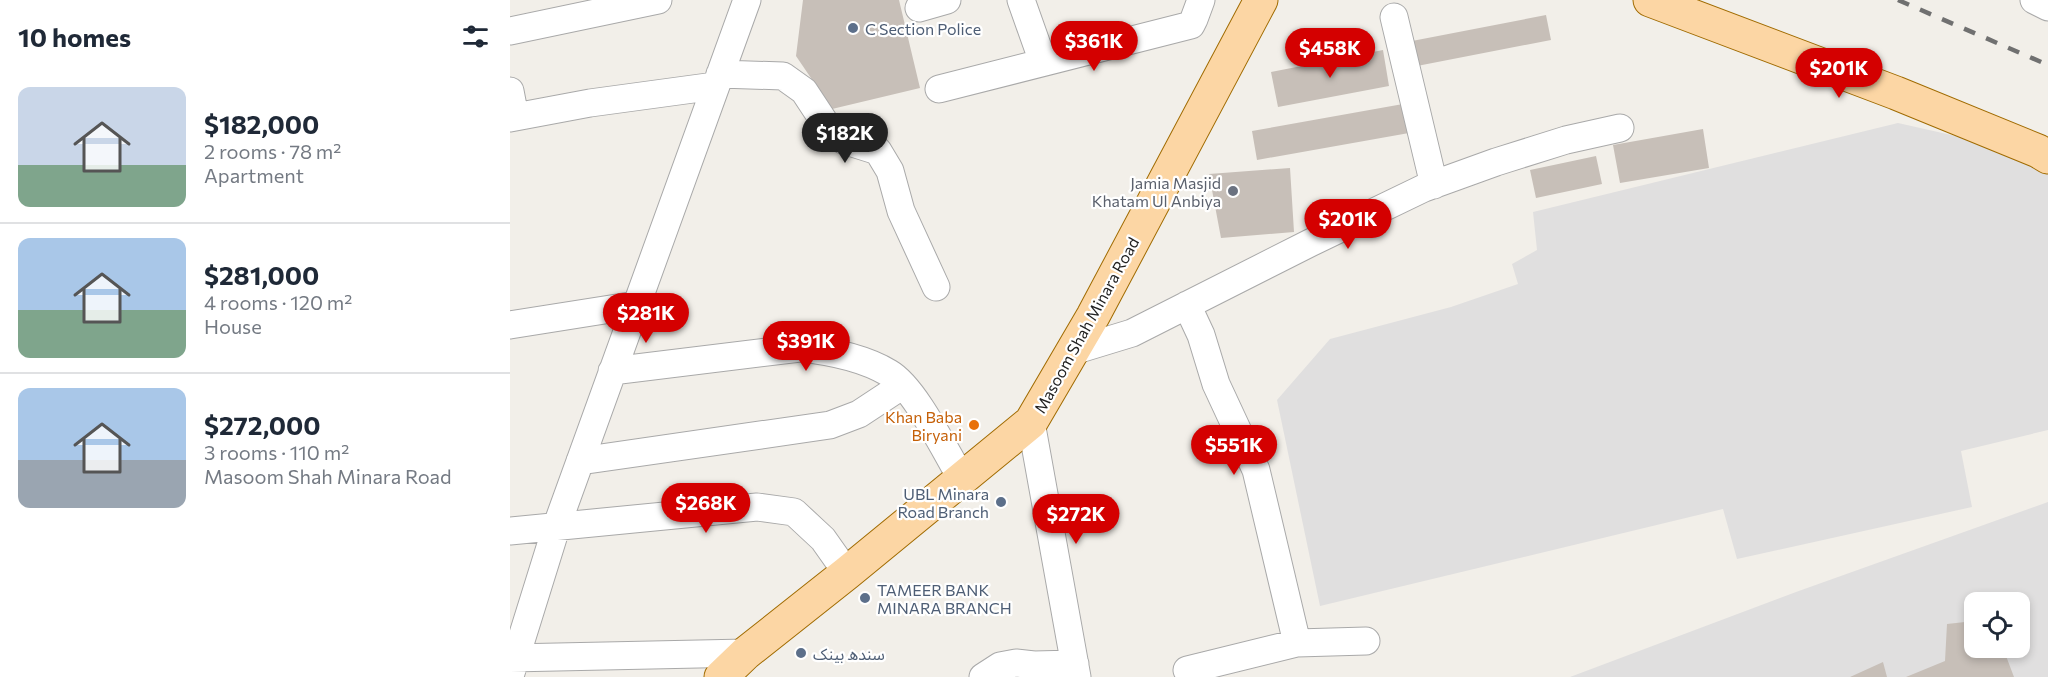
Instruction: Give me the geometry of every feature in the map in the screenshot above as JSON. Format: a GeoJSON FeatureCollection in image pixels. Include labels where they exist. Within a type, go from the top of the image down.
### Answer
{"type":"FeatureCollection","features":[{"type":"Feature","properties":{"kind":"main road","name":"Masoom Shah Minara Road"},"geometry":{"type":"LineString","coordinates":[[721,677],[746,653],[848,573],[1031,422],[1094,316],[1261,0]]}},
{"type":"Feature","properties":{"kind":"main road"},"geometry":{"type":"LineString","coordinates":[[1650,0],[1896,93],[2048,157]]}},
{"type":"Feature","properties":{"kind":"street"},"geometry":{"type":"LineString","coordinates":[[510,31],[658,0]]}},
{"type":"Feature","properties":{"kind":"street"},"geometry":{"type":"LineString","coordinates":[[920,8],[947,0]]}},
{"type":"Feature","properties":{"kind":"street"},"geometry":{"type":"LineString","coordinates":[[1021,0],[1043,62]]}},
{"type":"Feature","properties":{"kind":"street"},"geometry":{"type":"LineString","coordinates":[[939,90],[1191,25],[1201,0]]}},
{"type":"Feature","properties":{"kind":"street"},"geometry":{"type":"LineString","coordinates":[[2034,0],[2048,7]]}},
{"type":"Feature","properties":{"kind":"street"},"geometry":{"type":"LineString","coordinates":[[740,2],[717,80],[557,525],[512,664],[746,653]]}},
{"type":"Feature","properties":{"kind":"street"},"geometry":{"type":"LineString","coordinates":[[1394,17],[1434,185]]}},
{"type":"Feature","properties":{"kind":"street"},"geometry":{"type":"LineString","coordinates":[[512,109],[590,104],[717,80],[783,76],[804,91],[831,132],[843,140],[878,151],[890,171],[901,211],[936,287]]}},
{"type":"Feature","properties":{"kind":"street"},"geometry":{"type":"LineString","coordinates":[[1073,351],[1132,333],[1310,243],[1434,185],[1566,140],[1620,128]]}},
{"type":"Feature","properties":{"kind":"street"},"geometry":{"type":"LineString","coordinates":[[1187,304],[1201,335],[1216,384],[1256,470],[1297,643]]}},
{"type":"Feature","properties":{"kind":"street"},"geometry":{"type":"LineString","coordinates":[[510,325],[636,305]]}},
{"type":"Feature","properties":{"kind":"street"},"geometry":{"type":"LineString","coordinates":[[612,371],[800,348],[820,350],[868,363],[890,373],[903,385],[921,410],[962,479]]}},
{"type":"Feature","properties":{"kind":"street"},"geometry":{"type":"LineString","coordinates":[[580,461],[830,425],[859,414],[903,385]]}},
{"type":"Feature","properties":{"kind":"street"},"geometry":{"type":"LineString","coordinates":[[983,677],[1000,666],[1016,663],[1076,670],[1031,422]]}},
{"type":"Feature","properties":{"kind":"street"},"geometry":{"type":"LineString","coordinates":[[510,531],[758,507],[794,512],[823,539],[848,573]]}},
{"type":"Feature","properties":{"kind":"street"},"geometry":{"type":"LineString","coordinates":[[1187,670],[1297,643],[1366,641]]}},
{"type":"Feature","properties":{"kind":"shaded area"},"geometry":{"type":"Polygon","coordinates":[[[1898,123],[2009,148],[2048,172],[2048,430],[1961,451],[1972,507],[1737,559],[1723,509],[1320,606],[1277,400],[1330,339],[1451,307],[1518,284],[1512,264],[1537,250],[1533,212],[1898,123]]]}},
{"type":"Feature","properties":{"kind":"shaded area"},"geometry":{"type":"Polygon","coordinates":[[[2048,502],[2048,677],[1570,677],[1796,592],[2048,502]]]}},
{"type":"Feature","properties":{"kind":"building","name":"C Section Police"},"geometry":{"type":"Polygon","coordinates":[[[803,0],[899,0],[920,88],[832,109],[796,56],[803,0]]]}},
{"type":"Feature","properties":{"kind":"building"},"geometry":{"type":"Polygon","coordinates":[[[1546,15],[1551,40],[1417,66],[1412,41],[1546,15]]]}},
{"type":"Feature","properties":{"kind":"building"},"geometry":{"type":"Polygon","coordinates":[[[1383,50],[1389,86],[1278,107],[1271,72],[1383,50]]]}},
{"type":"Feature","properties":{"kind":"building"},"geometry":{"type":"Polygon","coordinates":[[[1403,104],[1409,133],[1257,160],[1252,131],[1403,104]]]}},
{"type":"Feature","properties":{"kind":"building"},"geometry":{"type":"Polygon","coordinates":[[[1703,129],[1709,168],[1620,183],[1613,145],[1703,129]]]}},
{"type":"Feature","properties":{"kind":"building"},"geometry":{"type":"Polygon","coordinates":[[[1596,156],[1602,184],[1536,198],[1530,170],[1596,156]]]}},
{"type":"Feature","properties":{"kind":"building"},"geometry":{"type":"Polygon","coordinates":[[[1290,168],[1294,232],[1221,238],[1209,174],[1290,168]]]}},
{"type":"Feature","properties":{"kind":"building"},"geometry":{"type":"Polygon","coordinates":[[[1964,622],[1964,658],[2007,658],[2014,677],[1906,677],[1945,661],[1947,624],[1964,622]]]}},
{"type":"Feature","properties":{"kind":"building"},"geometry":{"type":"Polygon","coordinates":[[[1883,662],[1887,677],[1850,677],[1883,662]]]}},
{"type":"Feature","properties":{"kind":"railway"},"geometry":{"type":"LineString","coordinates":[[1898,0],[2048,65]]}},
{"type":"Feature","properties":{"kind":"place","name":"C Section Police"},"geometry":{"type":"Point","coordinates":[853,28]}},
{"type":"Feature","properties":{"kind":"place","name":"Jamia Masjid Khatam Ul Anbiya"},"geometry":{"type":"Point","coordinates":[1233,191]}},
{"type":"Feature","properties":{"kind":"place","name":"Khan Baba Biryani"},"geometry":{"type":"Point","coordinates":[974,425]}},
{"type":"Feature","properties":{"kind":"place","name":"UBL Minara Road Branch"},"geometry":{"type":"Point","coordinates":[1001,502]}},
{"type":"Feature","properties":{"kind":"place","name":"TAMEER BANK MINARA BRANCH"},"geometry":{"type":"Point","coordinates":[865,598]}},
{"type":"Feature","properties":{"kind":"place","name":"سندھ بینک"},"geometry":{"type":"Point","coordinates":[801,653]}}]}
